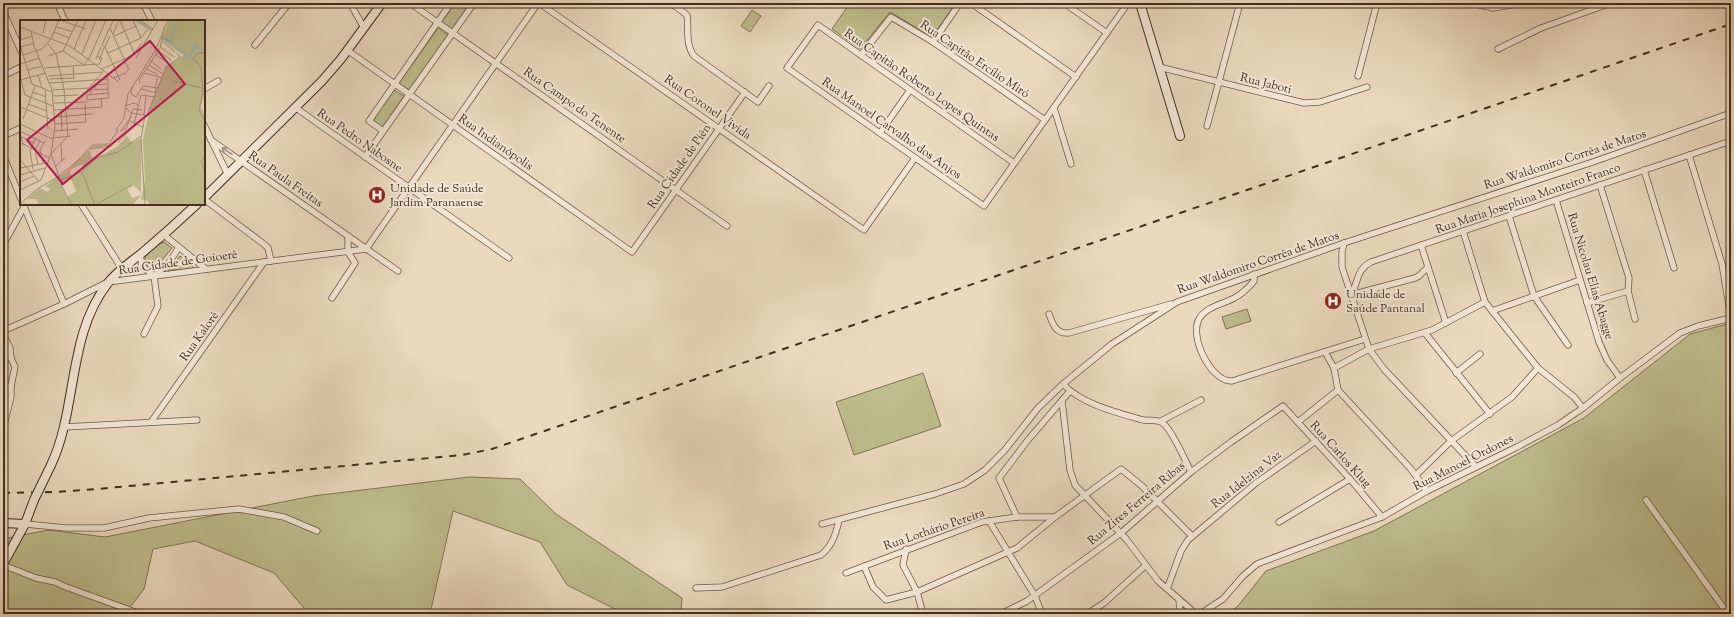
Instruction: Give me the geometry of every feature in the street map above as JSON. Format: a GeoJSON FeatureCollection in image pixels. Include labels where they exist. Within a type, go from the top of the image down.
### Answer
{"type":"FeatureCollection","features":[{"type":"Feature","properties":{"kind":"main road"},"geometry":{"type":"LineString","coordinates":[[205,197],[322,82],[382,3]]}},
{"type":"Feature","properties":{"kind":"main road"},"geometry":{"type":"LineString","coordinates":[[1140,3],[1180,136]]}},
{"type":"Feature","properties":{"kind":"main road"},"geometry":{"type":"LineString","coordinates":[[3,564],[25,524],[34,500],[60,444],[82,336],[91,314],[108,282],[164,235],[196,205]]}},
{"type":"Feature","properties":{"kind":"main road"},"geometry":{"type":"LineString","coordinates":[[3,523],[25,524]]}},
{"type":"Feature","properties":{"kind":"street"},"geometry":{"type":"LineString","coordinates":[[57,3],[65,20]]}},
{"type":"Feature","properties":{"kind":"street"},"geometry":{"type":"LineString","coordinates":[[144,3],[152,20]]}},
{"type":"Feature","properties":{"kind":"street"},"geometry":{"type":"LineString","coordinates":[[255,45],[289,3]]}},
{"type":"Feature","properties":{"kind":"street"},"geometry":{"type":"LineString","coordinates":[[350,3],[364,28]]}},
{"type":"Feature","properties":{"kind":"street","name":"Rua Campo do Tenente"},"geometry":{"type":"LineString","coordinates":[[410,3],[727,226]]}},
{"type":"Feature","properties":{"kind":"street"},"geometry":{"type":"LineString","coordinates":[[383,131],[369,121],[451,3]]}},
{"type":"Feature","properties":{"kind":"street"},"geometry":{"type":"LineString","coordinates":[[365,157],[474,3]]}},
{"type":"Feature","properties":{"kind":"street"},"geometry":{"type":"LineString","coordinates":[[366,249],[539,3]]}},
{"type":"Feature","properties":{"kind":"street","name":"Rua Coronel Vivida"},"geometry":{"type":"LineString","coordinates":[[539,3],[864,230],[915,158]]}},
{"type":"Feature","properties":{"kind":"street"},"geometry":{"type":"LineString","coordinates":[[671,3],[687,15],[688,40],[692,54],[758,102],[769,86]]}},
{"type":"Feature","properties":{"kind":"street"},"geometry":{"type":"LineString","coordinates":[[933,42],[960,3]]}},
{"type":"Feature","properties":{"kind":"street"},"geometry":{"type":"LineString","coordinates":[[971,3],[1076,77]]}},
{"type":"Feature","properties":{"kind":"street"},"geometry":{"type":"LineString","coordinates":[[1064,3],[1107,33]]}},
{"type":"Feature","properties":{"kind":"street"},"geometry":{"type":"LineString","coordinates":[[1014,163],[1128,3]]}},
{"type":"Feature","properties":{"kind":"street"},"geometry":{"type":"LineString","coordinates":[[1207,126],[1240,3]]}},
{"type":"Feature","properties":{"kind":"street"},"geometry":{"type":"LineString","coordinates":[[1358,76],[1377,3]]}},
{"type":"Feature","properties":{"kind":"street"},"geometry":{"type":"LineString","coordinates":[[1471,3],[1493,8],[1506,4],[1523,3]]}},
{"type":"Feature","properties":{"kind":"street"},"geometry":{"type":"LineString","coordinates":[[1498,49],[1541,28],[1611,3]]}},
{"type":"Feature","properties":{"kind":"street"},"geometry":{"type":"LineString","coordinates":[[3,11],[20,49]]}},
{"type":"Feature","properties":{"kind":"street","name":"Rua Capitão Ercílio Miró"},"geometry":{"type":"LineString","coordinates":[[861,55],[891,17],[933,42],[1045,120]]}},
{"type":"Feature","properties":{"kind":"street","name":"Rua Capitão Roberto Lopes Quintas"},"geometry":{"type":"LineString","coordinates":[[787,68],[818,25],[1014,163]]}},
{"type":"Feature","properties":{"kind":"street","name":"Rua Indianópolis"},"geometry":{"type":"LineString","coordinates":[[347,50],[632,252]]}},
{"type":"Feature","properties":{"kind":"street","name":"Rua Jaboti"},"geometry":{"type":"LineString","coordinates":[[1159,67],[1304,103],[1320,102],[1367,87]]}},
{"type":"Feature","properties":{"kind":"street"},"geometry":{"type":"LineString","coordinates":[[3,76],[20,68]]}},
{"type":"Feature","properties":{"kind":"street","name":"Rua Manoel Carvalho dos Anjos"},"geometry":{"type":"LineString","coordinates":[[787,68],[984,206],[1014,163]]}},
{"type":"Feature","properties":{"kind":"street"},"geometry":{"type":"LineString","coordinates":[[205,88],[218,81]]}},
{"type":"Feature","properties":{"kind":"street"},"geometry":{"type":"LineString","coordinates":[[880,133],[910,90]]}},
{"type":"Feature","properties":{"kind":"street","name":"Rua Cidade de Piên"},"geometry":{"type":"LineString","coordinates":[[632,252],[745,92]]}},
{"type":"Feature","properties":{"kind":"street","name":"Rua Pedro Nabosne"},"geometry":{"type":"LineString","coordinates":[[296,108],[509,258]]}},
{"type":"Feature","properties":{"kind":"street"},"geometry":{"type":"LineString","coordinates":[[1054,108],[1071,164]]}},
{"type":"Feature","properties":{"kind":"street","name":"Rua Waldomiro Corrêa de Matos"},"geometry":{"type":"LineString","coordinates":[[822,524],[940,493],[974,478],[1004,451],[1038,408],[1063,384],[1112,344],[1177,302],[1344,243],[1593,162],[1731,113]]}},
{"type":"Feature","properties":{"kind":"street"},"geometry":{"type":"LineString","coordinates":[[205,127],[228,175]]}},
{"type":"Feature","properties":{"kind":"street"},"geometry":{"type":"LineString","coordinates":[[3,136],[20,128]]}},
{"type":"Feature","properties":{"kind":"street","name":"Rua Paula Freitas"},"geometry":{"type":"LineString","coordinates":[[211,140],[398,271]]}},
{"type":"Feature","properties":{"kind":"street","name":"Rua Maria Josephina Monteiro Franco"},"geometry":{"type":"LineString","coordinates":[[1351,295],[1356,286],[1360,271],[1366,265],[1421,245],[1731,141]]}},
{"type":"Feature","properties":{"kind":"street"},"geometry":{"type":"LineString","coordinates":[[3,155],[20,197]]}},
{"type":"Feature","properties":{"kind":"street"},"geometry":{"type":"LineString","coordinates":[[1689,156],[1722,264],[1731,318]]}},
{"type":"Feature","properties":{"kind":"street"},"geometry":{"type":"LineString","coordinates":[[1644,170],[1674,268]]}},
{"type":"Feature","properties":{"kind":"street"},"geometry":{"type":"LineString","coordinates":[[1600,185],[1629,278],[1628,291],[1635,319]]}},
{"type":"Feature","properties":{"kind":"street"},"geometry":{"type":"LineString","coordinates":[[205,199],[265,244],[268,248],[271,261]]}},
{"type":"Feature","properties":{"kind":"street","name":"Rua Nicolau Elias Abagge"},"geometry":{"type":"LineString","coordinates":[[1556,200],[1602,350],[1620,378]]}},
{"type":"Feature","properties":{"kind":"street"},"geometry":{"type":"LineString","coordinates":[[3,245],[24,205]]}},
{"type":"Feature","properties":{"kind":"street"},"geometry":{"type":"LineString","coordinates":[[24,205],[64,304]]}},
{"type":"Feature","properties":{"kind":"street"},"geometry":{"type":"LineString","coordinates":[[83,205],[122,269]]}},
{"type":"Feature","properties":{"kind":"street"},"geometry":{"type":"LineString","coordinates":[[1509,216],[1534,296],[1568,345]]}},
{"type":"Feature","properties":{"kind":"street"},"geometry":{"type":"LineString","coordinates":[[1463,231],[1485,302],[1538,368],[1574,397],[1583,408]]}},
{"type":"Feature","properties":{"kind":"street"},"geometry":{"type":"LineString","coordinates":[[164,235],[206,269]]}},
{"type":"Feature","properties":{"kind":"street"},"geometry":{"type":"LineString","coordinates":[[332,298],[354,267],[354,260],[348,252],[348,236]]}},
{"type":"Feature","properties":{"kind":"street"},"geometry":{"type":"LineString","coordinates":[[1344,243],[1342,252],[1342,267],[1369,348],[1384,369],[1476,468]]}},
{"type":"Feature","properties":{"kind":"street"},"geometry":{"type":"LineString","coordinates":[[1421,245],[1446,323]]}},
{"type":"Feature","properties":{"kind":"street"},"geometry":{"type":"LineString","coordinates":[[154,276],[169,263],[179,247]]}},
{"type":"Feature","properties":{"kind":"street","name":"Rua Cidade de Goioerê"},"geometry":{"type":"LineString","coordinates":[[5,328],[64,304],[108,282],[366,249]]}},
{"type":"Feature","properties":{"kind":"street"},"geometry":{"type":"LineString","coordinates":[[140,254],[142,266],[154,276],[158,306],[144,334]]}},
{"type":"Feature","properties":{"kind":"street","name":"Rua Kaloré"},"geometry":{"type":"LineString","coordinates":[[151,422],[264,262]]}},
{"type":"Feature","properties":{"kind":"street"},"geometry":{"type":"LineString","coordinates":[[1351,295],[1415,278],[1420,276],[1428,267]]}},
{"type":"Feature","properties":{"kind":"street"},"geometry":{"type":"LineString","coordinates":[[1254,274],[1254,281],[1242,293],[1203,314],[1196,326],[1196,334],[1201,350],[1219,377],[1227,381],[1232,381],[1365,339]]}},
{"type":"Feature","properties":{"kind":"street"},"geometry":{"type":"LineString","coordinates":[[1492,311],[1580,280]]}},
{"type":"Feature","properties":{"kind":"street"},"geometry":{"type":"LineString","coordinates":[[1588,303],[1628,291]]}},
{"type":"Feature","properties":{"kind":"street"},"geometry":{"type":"LineString","coordinates":[[1049,314],[1056,330],[1069,333],[1177,302]]}},
{"type":"Feature","properties":{"kind":"street"},"geometry":{"type":"LineString","coordinates":[[1334,368],[1369,348],[1424,333],[1485,302]]}},
{"type":"Feature","properties":{"kind":"street","name":"Rua Manoel Ordones"},"geometry":{"type":"LineString","coordinates":[[1200,614],[1223,599],[1243,576],[1257,564],[1382,517],[1427,491],[1517,448],[1558,425],[1583,408],[1620,378],[1680,334],[1698,326],[1731,318]]}},
{"type":"Feature","properties":{"kind":"street"},"geometry":{"type":"LineString","coordinates":[[1424,333],[1490,414]]}},
{"type":"Feature","properties":{"kind":"street"},"geometry":{"type":"LineString","coordinates":[[3,334],[10,348],[11,358],[15,367],[11,386],[11,397],[5,421]]}},
{"type":"Feature","properties":{"kind":"street"},"geometry":{"type":"LineString","coordinates":[[3,351],[5,355],[11,358]]}},
{"type":"Feature","properties":{"kind":"street"},"geometry":{"type":"LineString","coordinates":[[1325,352],[1334,368],[1338,390],[1416,475],[1427,491]]}},
{"type":"Feature","properties":{"kind":"street"},"geometry":{"type":"LineString","coordinates":[[1456,373],[1480,354]]}},
{"type":"Feature","properties":{"kind":"street"},"geometry":{"type":"LineString","coordinates":[[1416,475],[1451,441],[1512,398],[1538,368]]}},
{"type":"Feature","properties":{"kind":"street"},"geometry":{"type":"LineString","coordinates":[[1063,384],[1070,392],[1089,403],[1143,420],[1161,421],[1201,400]]}},
{"type":"Feature","properties":{"kind":"street"},"geometry":{"type":"LineString","coordinates":[[3,392],[11,386]]}},
{"type":"Feature","properties":{"kind":"street"},"geometry":{"type":"LineString","coordinates":[[1298,422],[1338,390]]}},
{"type":"Feature","properties":{"kind":"street"},"geometry":{"type":"LineString","coordinates":[[1018,517],[998,478],[1028,440],[1070,392]]}},
{"type":"Feature","properties":{"kind":"street"},"geometry":{"type":"LineString","coordinates":[[1062,401],[1071,476],[1075,485],[1121,534],[1145,566],[1167,589],[1196,614]]}},
{"type":"Feature","properties":{"kind":"street","name":"Rua Carlos Klug"},"geometry":{"type":"LineString","coordinates":[[1283,406],[1350,479],[1382,517]]}},
{"type":"Feature","properties":{"kind":"street","name":"Rua Zires Ferreira Ribas"},"geometry":{"type":"LineString","coordinates":[[1001,614],[1019,606],[1035,596],[1121,534],[1220,449],[1283,406]]}},
{"type":"Feature","properties":{"kind":"street"},"geometry":{"type":"LineString","coordinates":[[64,426],[198,420]]}},
{"type":"Feature","properties":{"kind":"street"},"geometry":{"type":"LineString","coordinates":[[1161,421],[1169,430],[1192,472]]}},
{"type":"Feature","properties":{"kind":"street","name":"Rua Idelzina Vaz"},"geometry":{"type":"LineString","coordinates":[[1167,589],[1182,551],[1192,536],[1256,483],[1316,441]]}},
{"type":"Feature","properties":{"kind":"street"},"geometry":{"type":"LineString","coordinates":[[864,566],[873,587],[886,600],[918,592],[958,573],[1008,553],[1121,469],[1158,501],[1192,536]]}},
{"type":"Feature","properties":{"kind":"street"},"geometry":{"type":"LineString","coordinates":[[1279,522],[1350,479]]}},
{"type":"Feature","properties":{"kind":"street"},"geometry":{"type":"LineString","coordinates":[[1646,500],[1728,614]]}},
{"type":"Feature","properties":{"kind":"street"},"geometry":{"type":"LineString","coordinates":[[25,524],[74,528],[104,528],[149,518],[239,509],[284,517],[317,531]]}},
{"type":"Feature","properties":{"kind":"street","name":"Rua Lothário Pereira"},"geometry":{"type":"LineString","coordinates":[[846,573],[906,549],[989,521],[1018,517],[1055,517]]}},
{"type":"Feature","properties":{"kind":"street"},"geometry":{"type":"LineString","coordinates":[[696,588],[722,587],[821,555],[831,544],[839,520]]}},
{"type":"Feature","properties":{"kind":"street"},"geometry":{"type":"LineString","coordinates":[[989,521],[1035,596],[1042,614]]}},
{"type":"Feature","properties":{"kind":"street"},"geometry":{"type":"LineString","coordinates":[[906,549],[903,565],[918,592],[923,614]]}},
{"type":"Feature","properties":{"kind":"street"},"geometry":{"type":"LineString","coordinates":[[3,564],[23,573],[37,574],[59,587],[66,587],[141,614]]}},
{"type":"Feature","properties":{"kind":"street"},"geometry":{"type":"LineString","coordinates":[[1086,614],[1104,603],[1145,566]]}},
{"type":"Feature","properties":{"kind":"street"},"geometry":{"type":"LineString","coordinates":[[1179,599],[1180,614]]}},
{"type":"Feature","properties":{"kind":"shaded area"},"geometry":{"type":"Polygon","coordinates":[[[455,3],[470,3],[452,29],[442,22],[455,3]]]}},
{"type":"Feature","properties":{"kind":"shaded area"},"geometry":{"type":"Polygon","coordinates":[[[850,3],[956,3],[932,37],[890,12],[860,49],[832,29],[850,3]]]}},
{"type":"Feature","properties":{"kind":"shaded area"},"geometry":{"type":"Polygon","coordinates":[[[752,10],[761,16],[750,32],[741,26],[752,10]]]}},
{"type":"Feature","properties":{"kind":"shaded area"},"geometry":{"type":"Polygon","coordinates":[[[438,28],[448,35],[409,90],[399,83],[438,28]]]}},
{"type":"Feature","properties":{"kind":"shaded area"},"geometry":{"type":"Polygon","coordinates":[[[394,90],[404,96],[382,128],[372,121],[394,90]]]}},
{"type":"Feature","properties":{"kind":"shaded area"},"geometry":{"type":"Polygon","coordinates":[[[164,242],[172,248],[155,269],[146,266],[145,258],[147,255],[164,242]]]}},
{"type":"Feature","properties":{"kind":"shaded area"},"geometry":{"type":"Polygon","coordinates":[[[180,256],[192,265],[193,269],[170,270],[167,272],[180,256]]]}},
{"type":"Feature","properties":{"kind":"shaded area"},"geometry":{"type":"Polygon","coordinates":[[[1247,309],[1251,321],[1226,329],[1222,317],[1247,309]]]}},
{"type":"Feature","properties":{"kind":"shaded area"},"geometry":{"type":"Polygon","coordinates":[[[1731,323],[1731,614],[1227,614],[1238,606],[1266,571],[1374,531],[1584,418],[1690,334],[1731,323]]]}},
{"type":"Feature","properties":{"kind":"shaded area"},"geometry":{"type":"Polygon","coordinates":[[[923,373],[941,426],[854,455],[836,402],[923,373]]]}},
{"type":"Feature","properties":{"kind":"shaded area"},"geometry":{"type":"Polygon","coordinates":[[[469,477],[520,479],[556,514],[682,598],[681,614],[625,614],[567,585],[540,542],[453,511],[430,614],[309,614],[274,573],[195,541],[153,549],[144,589],[125,614],[3,614],[3,539],[48,530],[105,537],[313,496],[469,477]]]}},
{"type":"Feature","properties":{"kind":"railway"},"geometry":{"type":"LineString","coordinates":[[3,493],[56,492],[97,489],[462,455],[492,449],[1731,24]]}},
{"type":"Feature","properties":{"kind":"place","name":"Unidade de Saúde Jardim Paranaense"},"geometry":{"type":"Point","coordinates":[377,195]}},
{"type":"Feature","properties":{"kind":"place","name":"Unidade de Saúde Pantanal"},"geometry":{"type":"Point","coordinates":[1333,301]}}]}
